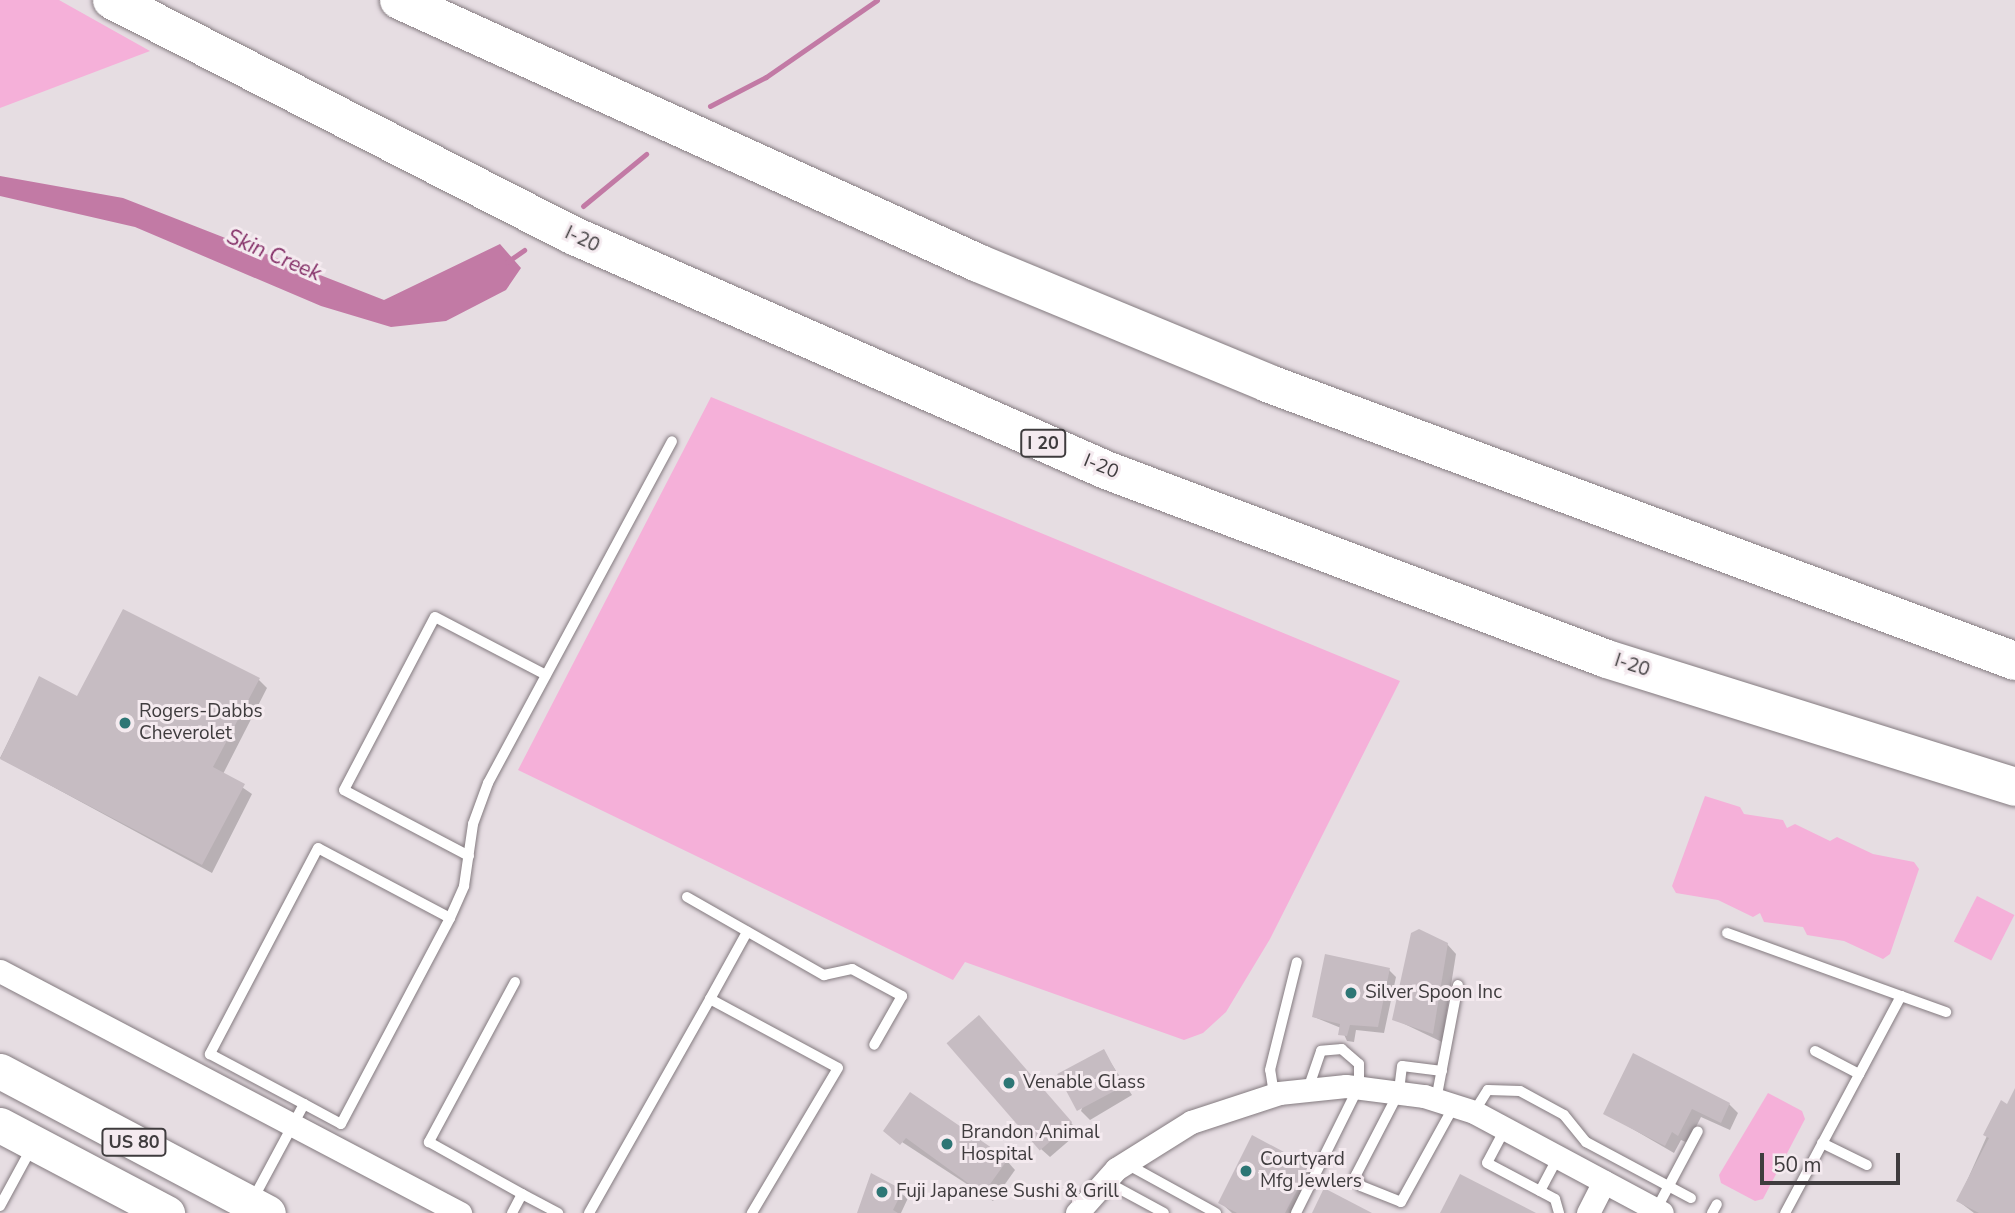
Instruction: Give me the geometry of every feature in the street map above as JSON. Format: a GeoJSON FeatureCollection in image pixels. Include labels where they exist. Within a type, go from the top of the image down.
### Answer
{"type":"FeatureCollection","features":[{"type":"Feature","properties":{"kind":"highway","name":"I-20"},"geometry":{"type":"LineString","coordinates":[[112,0],[597,247],[1106,470],[1607,659],[2015,787]]}},
{"type":"Feature","properties":{"kind":"highway"},"geometry":{"type":"LineString","coordinates":[[399,0],[978,263],[1266,383],[2015,661]]}},
{"type":"Feature","properties":{"kind":"main road","name":"US 80"},"geometry":{"type":"LineString","coordinates":[[0,1071],[259,1208]]}},
{"type":"Feature","properties":{"kind":"main road","name":"US 80"},"geometry":{"type":"LineString","coordinates":[[0,1125],[167,1213]]}},
{"type":"Feature","properties":{"kind":"street"},"geometry":{"type":"LineString","coordinates":[[0,971],[460,1213]]}},
{"type":"Feature","properties":{"kind":"street"},"geometry":{"type":"LineString","coordinates":[[1077,1213],[1125,1163],[1191,1122],[1274,1094],[1359,1086],[1399,1092],[1455,1106],[1659,1211]]}},
{"type":"Feature","properties":{"kind":"street"},"geometry":{"type":"LineString","coordinates":[[1588,1213],[1604,1182]]}},
{"type":"Feature","properties":{"kind":"lane"},"geometry":{"type":"LineString","coordinates":[[450,918],[318,848],[210,1054],[341,1124],[450,918],[469,856],[479,804],[672,441]]}},
{"type":"Feature","properties":{"kind":"lane"},"geometry":{"type":"LineString","coordinates":[[469,856],[344,790],[435,617],[546,675]]}},
{"type":"Feature","properties":{"kind":"lane"},"geometry":{"type":"LineString","coordinates":[[687,897],[824,975],[852,969],[902,996],[874,1045]]}},
{"type":"Feature","properties":{"kind":"lane"},"geometry":{"type":"LineString","coordinates":[[589,1213],[747,932]]}},
{"type":"Feature","properties":{"kind":"lane"},"geometry":{"type":"LineString","coordinates":[[1727,933],[1946,1012]]}},
{"type":"Feature","properties":{"kind":"lane"},"geometry":{"type":"LineString","coordinates":[[1274,1094],[1270,1070],[1297,962]]}},
{"type":"Feature","properties":{"kind":"lane"},"geometry":{"type":"LineString","coordinates":[[515,982],[429,1142],[558,1213]]}},
{"type":"Feature","properties":{"kind":"lane"},"geometry":{"type":"LineString","coordinates":[[1455,1106],[1442,1071],[1458,985]]}},
{"type":"Feature","properties":{"kind":"lane"},"geometry":{"type":"LineString","coordinates":[[1785,1213],[1901,996]]}},
{"type":"Feature","properties":{"kind":"lane"},"geometry":{"type":"LineString","coordinates":[[710,999],[838,1068],[752,1213]]}},
{"type":"Feature","properties":{"kind":"lane"},"geometry":{"type":"LineString","coordinates":[[1296,1213],[1359,1086],[1359,1064],[1330,1048],[1315,1058],[1308,1089]]}},
{"type":"Feature","properties":{"kind":"lane"},"geometry":{"type":"LineString","coordinates":[[1815,1051],[1859,1074]]}},
{"type":"Feature","properties":{"kind":"lane"},"geometry":{"type":"LineString","coordinates":[[1442,1071],[1402,1066],[1399,1092],[1356,1175],[1360,1186],[1394,1204],[1406,1196],[1455,1106],[1488,1090],[1520,1091],[1564,1115],[1586,1142],[1691,1198]]}},
{"type":"Feature","properties":{"kind":"lane"},"geometry":{"type":"LineString","coordinates":[[259,1208],[303,1104]]}},
{"type":"Feature","properties":{"kind":"lane"},"geometry":{"type":"LineString","coordinates":[[1504,1129],[1487,1163],[1559,1204],[1559,1213]]}},
{"type":"Feature","properties":{"kind":"lane"},"geometry":{"type":"LineString","coordinates":[[1659,1211],[1668,1186],[1698,1131]]}},
{"type":"Feature","properties":{"kind":"lane"},"geometry":{"type":"LineString","coordinates":[[7,1213],[0,1208],[35,1143]]}},
{"type":"Feature","properties":{"kind":"lane"},"geometry":{"type":"LineString","coordinates":[[1822,1143],[1867,1164]]}},
{"type":"Feature","properties":{"kind":"lane"},"geometry":{"type":"LineString","coordinates":[[1539,1191],[1558,1157]]}},
{"type":"Feature","properties":{"kind":"lane"},"geometry":{"type":"LineString","coordinates":[[1604,1182],[1617,1158]]}},
{"type":"Feature","properties":{"kind":"lane"},"geometry":{"type":"LineString","coordinates":[[1125,1163],[1216,1213]]}},
{"type":"Feature","properties":{"kind":"lane"},"geometry":{"type":"LineString","coordinates":[[1105,1181],[1164,1213]]}},
{"type":"Feature","properties":{"kind":"lane"},"geometry":{"type":"LineString","coordinates":[[512,1213],[522,1194]]}},
{"type":"Feature","properties":{"kind":"shaded area"},"geometry":{"type":"Polygon","coordinates":[[[0,0],[59,0],[150,51],[0,108],[0,0]]]}},
{"type":"Feature","properties":{"kind":"shaded area"},"geometry":{"type":"Polygon","coordinates":[[[0,176],[123,198],[384,300],[500,244],[521,268],[506,290],[446,321],[391,327],[321,306],[135,227],[0,196],[0,176]]]}},
{"type":"Feature","properties":{"kind":"shaded area"},"geometry":{"type":"Polygon","coordinates":[[[711,397],[1400,681],[1270,939],[1226,1012],[1203,1033],[1184,1040],[965,962],[953,980],[518,770],[711,397]]]}},
{"type":"Feature","properties":{"kind":"shaded area"},"geometry":{"type":"Polygon","coordinates":[[[1705,796],[1740,807],[1744,814],[1783,820],[1787,828],[1795,824],[1830,841],[1837,837],[1873,854],[1914,862],[1919,869],[1890,954],[1883,959],[1844,941],[1807,935],[1803,927],[1764,922],[1760,913],[1753,917],[1718,900],[1676,893],[1672,886],[1705,796]]]}},
{"type":"Feature","properties":{"kind":"shaded area"},"geometry":{"type":"Polygon","coordinates":[[[1977,896],[2014,915],[1991,961],[1954,941],[1977,896]]]}},
{"type":"Feature","properties":{"kind":"shaded area"},"geometry":{"type":"Polygon","coordinates":[[[1768,1093],[1802,1111],[1805,1119],[1763,1199],[1755,1201],[1721,1183],[1719,1175],[1768,1093]]]}},
{"type":"Feature","properties":{"kind":"building","name":"Rogers-Dabbs Cheverolet"},"geometry":{"type":"Polygon","coordinates":[[[123,609],[260,678],[213,767],[245,784],[202,865],[0,759],[39,676],[77,696],[123,609]]]}},
{"type":"Feature","properties":{"kind":"building"},"geometry":{"type":"Polygon","coordinates":[[[1419,929],[1448,943],[1433,1034],[1392,1020],[1411,933],[1419,929]]]}},
{"type":"Feature","properties":{"kind":"building","name":"Silver Spoon Inc"},"geometry":{"type":"Polygon","coordinates":[[[1325,954],[1390,968],[1378,1027],[1350,1025],[1347,1036],[1338,1035],[1340,1024],[1312,1017],[1325,954]]]}},
{"type":"Feature","properties":{"kind":"building","name":"Venable Glass"},"geometry":{"type":"Polygon","coordinates":[[[979,1015],[1072,1122],[1040,1150],[947,1043],[979,1015]]]}},
{"type":"Feature","properties":{"kind":"building"},"geometry":{"type":"Polygon","coordinates":[[[1104,1049],[1124,1086],[1077,1111],[1057,1074],[1104,1049]]]}},
{"type":"Feature","properties":{"kind":"building"},"geometry":{"type":"Polygon","coordinates":[[[1633,1053],[1730,1103],[1721,1123],[1692,1109],[1678,1136],[1672,1132],[1665,1146],[1603,1114],[1633,1053]]]}},
{"type":"Feature","properties":{"kind":"building"},"geometry":{"type":"Polygon","coordinates":[[[2015,1088],[2015,1213],[1979,1213],[1956,1201],[1989,1138],[1983,1135],[2001,1100],[2007,1104],[2015,1088]]]}},
{"type":"Feature","properties":{"kind":"building","name":"Brandon Animal Hospital"},"geometry":{"type":"Polygon","coordinates":[[[910,1092],[1008,1159],[983,1194],[906,1138],[900,1145],[883,1131],[910,1092]]]}},
{"type":"Feature","properties":{"kind":"building"},"geometry":{"type":"Polygon","coordinates":[[[1252,1135],[1310,1166],[1285,1213],[1237,1213],[1218,1203],[1252,1135]]]}},
{"type":"Feature","properties":{"kind":"building","name":"Fuji Japanese Sushi & Grill"},"geometry":{"type":"Polygon","coordinates":[[[871,1173],[903,1190],[893,1210],[898,1213],[857,1213],[871,1173]]]}},
{"type":"Feature","properties":{"kind":"building"},"geometry":{"type":"Polygon","coordinates":[[[1460,1174],[1536,1213],[1440,1213],[1460,1174]]]}},
{"type":"Feature","properties":{"kind":"building"},"geometry":{"type":"Polygon","coordinates":[[[1324,1188],[1372,1213],[1312,1213],[1324,1188]]]}},
{"type":"Feature","properties":{"kind":"waterway","name":"Skin Creek"},"geometry":{"type":"LineString","coordinates":[[710,106],[766,77],[877,0]]}},
{"type":"Feature","properties":{"kind":"waterway","name":"Skin Creek"},"geometry":{"type":"LineString","coordinates":[[583,206],[646,154]]}},
{"type":"Feature","properties":{"kind":"waterway","name":"Skin Creek"},"geometry":{"type":"LineString","coordinates":[[507,262],[524,250]]}},
{"type":"Feature","properties":{"kind":"place","name":"Rogers-Dabbs Cheverolet"},"geometry":{"type":"Point","coordinates":[125,723]}},
{"type":"Feature","properties":{"kind":"place","name":"Silver Spoon Inc"},"geometry":{"type":"Point","coordinates":[1351,993]}},
{"type":"Feature","properties":{"kind":"place","name":"Venable Glass"},"geometry":{"type":"Point","coordinates":[1009,1083]}},
{"type":"Feature","properties":{"kind":"place","name":"Brandon Animal Hospital"},"geometry":{"type":"Point","coordinates":[947,1144]}},
{"type":"Feature","properties":{"kind":"place","name":"Courtyard Mfg Jewlers"},"geometry":{"type":"Point","coordinates":[1246,1171]}},
{"type":"Feature","properties":{"kind":"place","name":"Fuji Japanese Sushi & Grill"},"geometry":{"type":"Point","coordinates":[882,1192]}}]}
